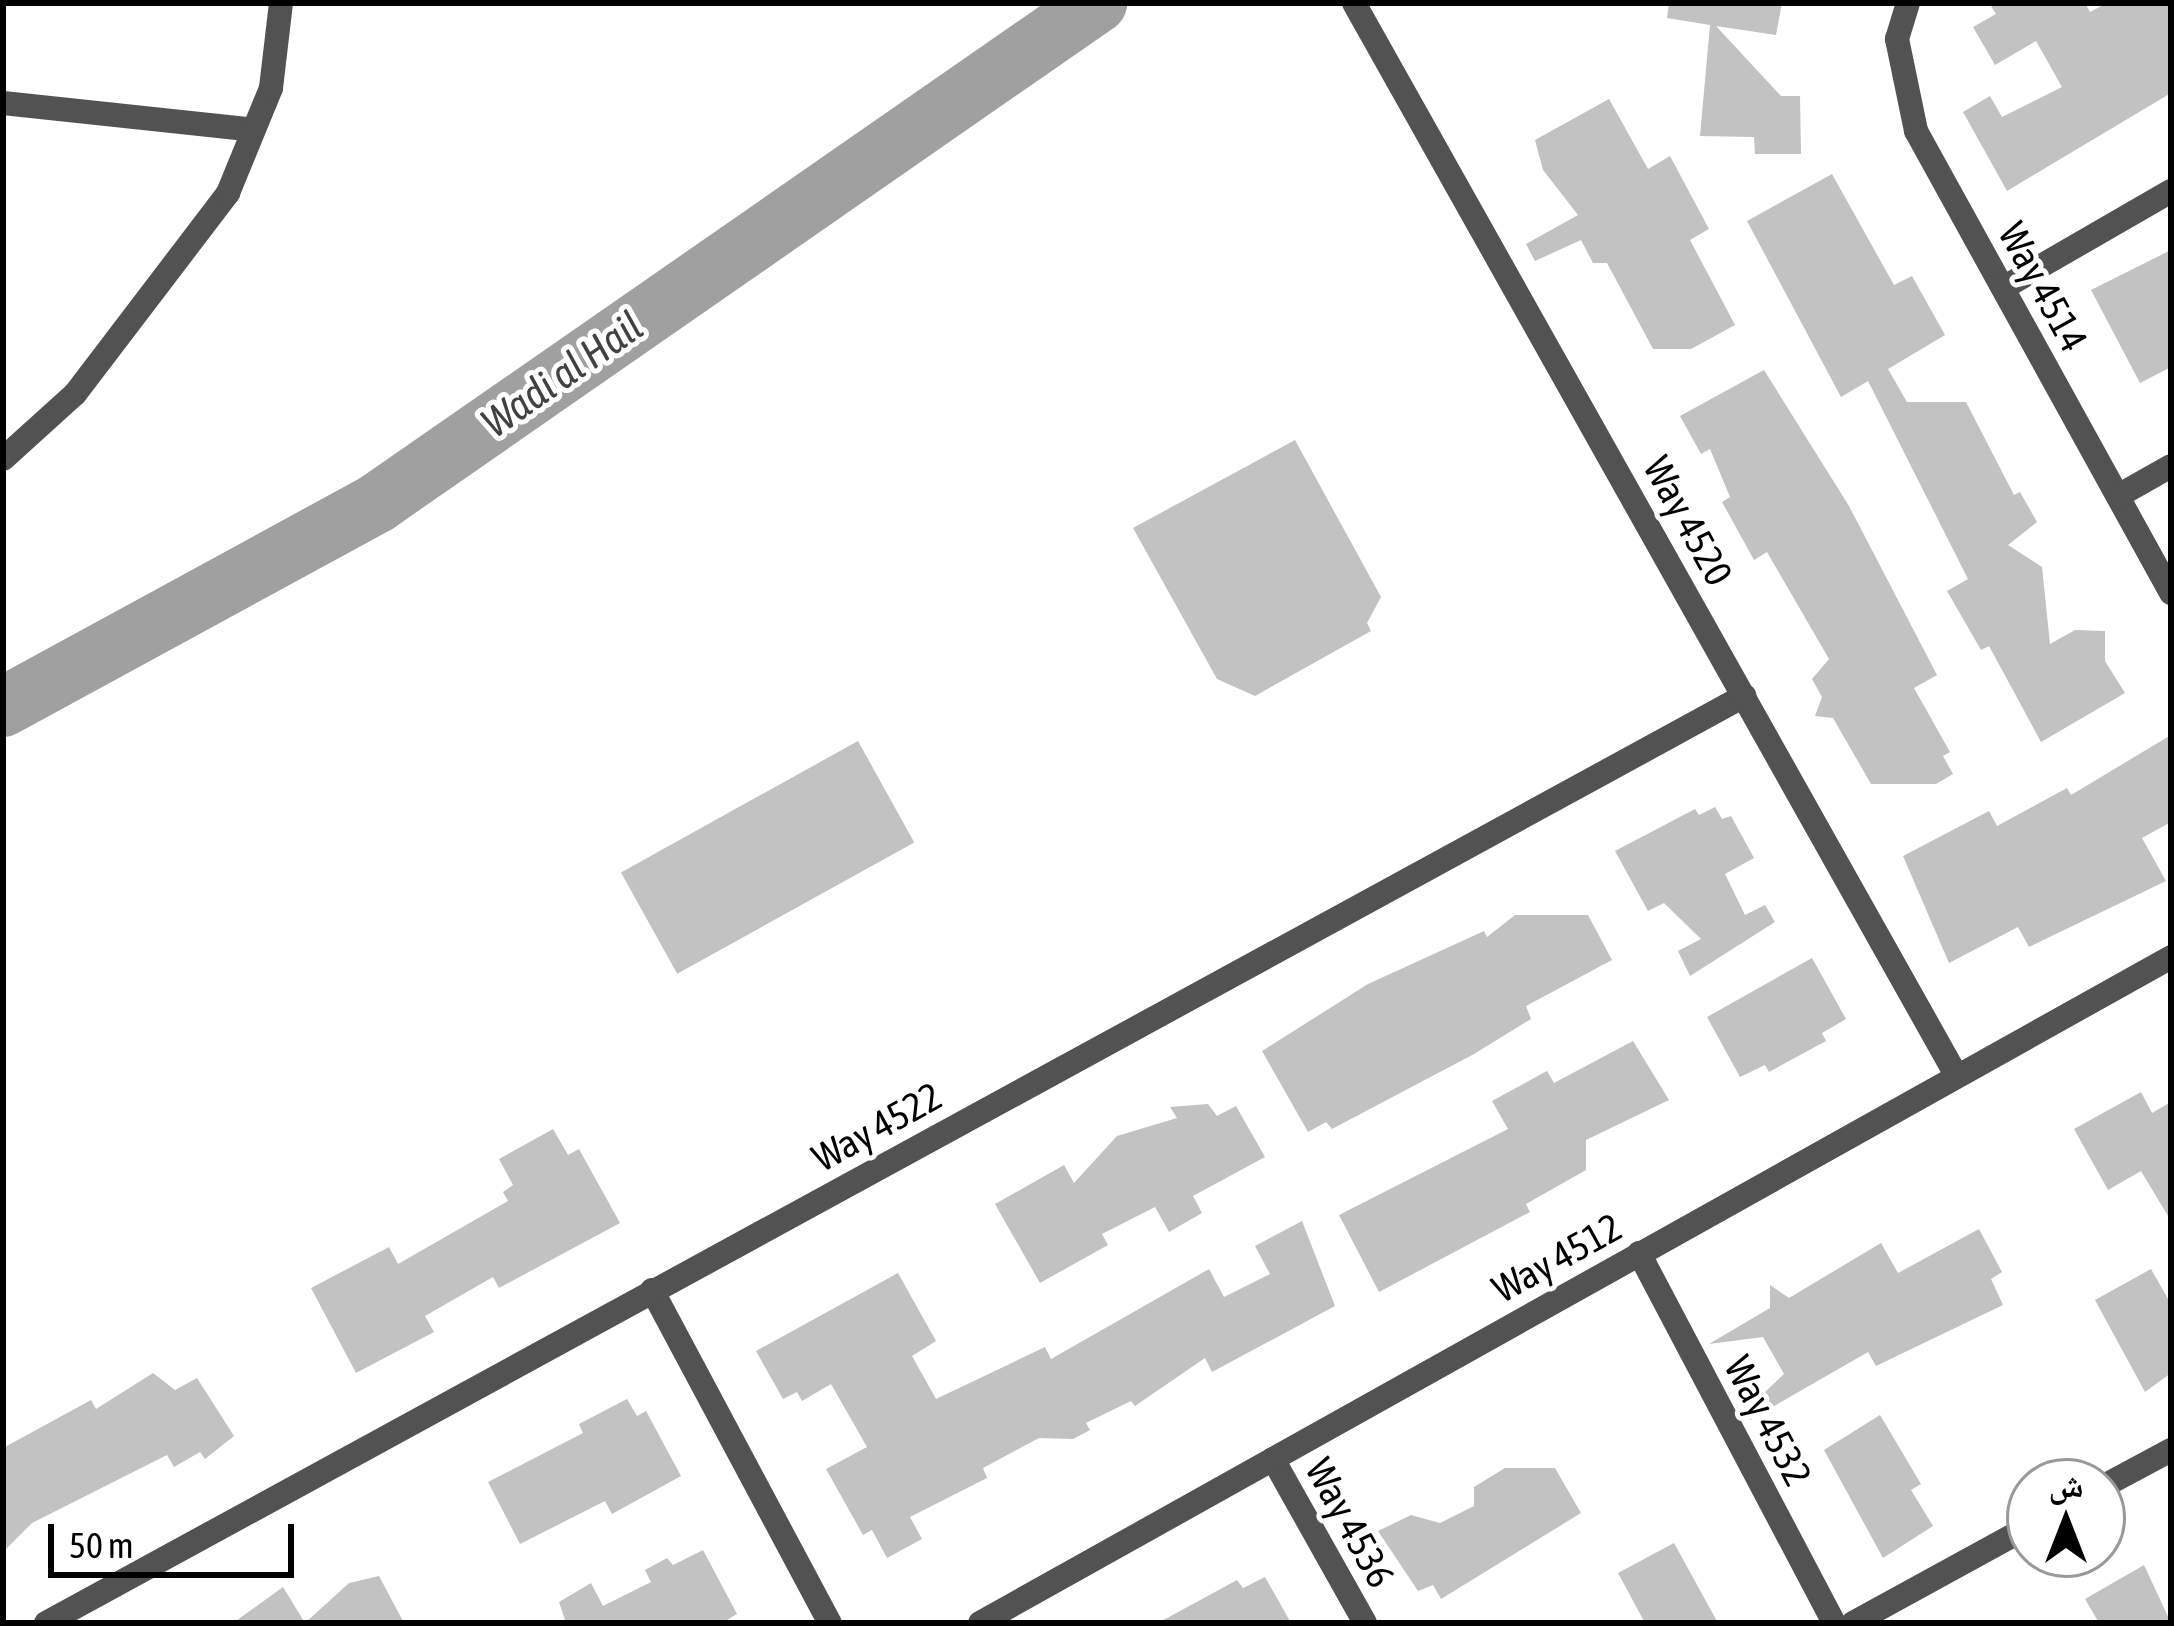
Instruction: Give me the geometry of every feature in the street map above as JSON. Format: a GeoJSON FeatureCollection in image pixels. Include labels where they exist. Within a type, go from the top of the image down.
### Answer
{"type":"FeatureCollection","features":[{"type":"Feature","properties":{"kind":"street"},"geometry":{"type":"LineString","coordinates":[[3,459],[89,376],[228,193],[271,88],[280,3]]}},
{"type":"Feature","properties":{"kind":"street","name":"Way 4520"},"geometry":{"type":"LineString","coordinates":[[1354,3],[1956,1075]]}},
{"type":"Feature","properties":{"kind":"street","name":"Way 4514"},"geometry":{"type":"LineString","coordinates":[[1908,3],[1897,38],[1916,131],[2171,593]]}},
{"type":"Feature","properties":{"kind":"street"},"geometry":{"type":"LineString","coordinates":[[3,103],[254,130]]}},
{"type":"Feature","properties":{"kind":"street"},"geometry":{"type":"LineString","coordinates":[[2003,288],[2171,191]]}},
{"type":"Feature","properties":{"kind":"street"},"geometry":{"type":"LineString","coordinates":[[2118,496],[2171,466]]}},
{"type":"Feature","properties":{"kind":"street","name":"Way 4522"},"geometry":{"type":"LineString","coordinates":[[46,1623],[1744,696]]}},
{"type":"Feature","properties":{"kind":"street","name":"Way 4512"},"geometry":{"type":"LineString","coordinates":[[980,1623],[2171,958]]}},
{"type":"Feature","properties":{"kind":"street","name":"Way 4532"},"geometry":{"type":"LineString","coordinates":[[1639,1253],[1834,1623]]}},
{"type":"Feature","properties":{"kind":"street"},"geometry":{"type":"LineString","coordinates":[[652,1290],[830,1623]]}},
{"type":"Feature","properties":{"kind":"street"},"geometry":{"type":"LineString","coordinates":[[2126,1474],[2171,1450]]}},
{"type":"Feature","properties":{"kind":"street","name":"Way 4536"},"geometry":{"type":"LineString","coordinates":[[1273,1459],[1365,1623]]}},
{"type":"Feature","properties":{"kind":"street"},"geometry":{"type":"LineString","coordinates":[[1852,1623],[2006,1539]]}},
{"type":"Feature","properties":{"kind":"building"},"geometry":{"type":"Polygon","coordinates":[[[1669,3],[1782,3],[1776,35],[1716,26],[1781,96],[1800,96],[1801,154],[1755,154],[1754,137],[1700,136],[1710,25],[1667,18],[1669,3]]]}},
{"type":"Feature","properties":{"kind":"building"},"geometry":{"type":"Polygon","coordinates":[[[1989,3],[2085,3],[2090,12],[2107,3],[2171,3],[2171,93],[2007,191],[1963,112],[1990,96],[2002,117],[2062,87],[2036,41],[1995,65],[1973,27],[1996,14],[1989,3]]]}},
{"type":"Feature","properties":{"kind":"building"},"geometry":{"type":"Polygon","coordinates":[[[1609,99],[1648,169],[1670,156],[1709,229],[1690,240],[1735,325],[1691,349],[1653,349],[1607,263],[1593,263],[1581,240],[1535,261],[1526,244],[1578,215],[1543,170],[1535,140],[1609,99]]]}},
{"type":"Feature","properties":{"kind":"building"},"geometry":{"type":"Polygon","coordinates":[[[1832,174],[1894,285],[1912,276],[1945,335],[1888,369],[1907,402],[1966,402],[2014,495],[2020,492],[2037,522],[2008,545],[2042,567],[2050,644],[2075,630],[2105,631],[2105,661],[2125,693],[2041,742],[1989,646],[1981,650],[1947,591],[1968,579],[1868,381],[1841,397],[1747,221],[1832,174]]]}},
{"type":"Feature","properties":{"kind":"building"},"geometry":{"type":"Polygon","coordinates":[[[2171,250],[2171,367],[2140,383],[2091,290],[2171,250]]]}},
{"type":"Feature","properties":{"kind":"building"},"geometry":{"type":"Polygon","coordinates":[[[1764,370],[1849,506],[1937,675],[1914,688],[1950,752],[1943,756],[1953,774],[1936,784],[1871,784],[1833,718],[1815,716],[1822,697],[1812,679],[1829,659],[1767,552],[1754,560],[1722,502],[1730,497],[1710,449],[1701,454],[1680,416],[1764,370]]]}},
{"type":"Feature","properties":{"kind":"building"},"geometry":{"type":"Polygon","coordinates":[[[1295,440],[1381,597],[1367,623],[1371,631],[1255,696],[1217,679],[1133,528],[1295,440]]]}},
{"type":"Feature","properties":{"kind":"building"},"geometry":{"type":"Polygon","coordinates":[[[2171,735],[2171,822],[2142,838],[2166,881],[2029,947],[2018,927],[1949,963],[1903,856],[1989,811],[1997,826],[2067,788],[2071,795],[2171,735]]]}},
{"type":"Feature","properties":{"kind":"building"},"geometry":{"type":"Polygon","coordinates":[[[858,741],[914,842],[677,974],[621,872],[858,741]]]}},
{"type":"Feature","properties":{"kind":"building"},"geometry":{"type":"Polygon","coordinates":[[[1715,807],[1722,819],[1731,816],[1754,858],[1725,874],[1745,915],[1765,905],[1775,922],[1690,976],[1678,951],[1701,939],[1664,903],[1648,911],[1615,851],[1695,809],[1699,815],[1715,807]]]}},
{"type":"Feature","properties":{"kind":"building"},"geometry":{"type":"Polygon","coordinates":[[[1515,915],[1588,915],[1612,960],[1526,1006],[1531,1019],[1474,1054],[1332,1129],[1326,1122],[1308,1132],[1262,1051],[1368,984],[1484,931],[1487,937],[1515,915]]]}},
{"type":"Feature","properties":{"kind":"building"},"geometry":{"type":"Polygon","coordinates":[[[1812,958],[1846,1019],[1822,1033],[1826,1041],[1769,1072],[1765,1065],[1740,1077],[1707,1017],[1812,958]]]}},
{"type":"Feature","properties":{"kind":"building"},"geometry":{"type":"Polygon","coordinates":[[[1633,1041],[1669,1100],[1586,1140],[1586,1170],[1526,1204],[1530,1212],[1379,1292],[1339,1215],[1508,1129],[1492,1101],[1547,1071],[1554,1083],[1633,1041]]]}},
{"type":"Feature","properties":{"kind":"building"},"geometry":{"type":"Polygon","coordinates":[[[2141,1092],[2152,1113],[2171,1102],[2171,1221],[2141,1171],[2108,1190],[2074,1129],[2141,1092]]]}},
{"type":"Feature","properties":{"kind":"building"},"geometry":{"type":"Polygon","coordinates":[[[1208,1104],[1217,1116],[1236,1106],[1265,1157],[1193,1196],[1202,1213],[1169,1232],[1155,1207],[1102,1234],[1108,1245],[1040,1283],[995,1204],[1064,1165],[1074,1183],[1117,1136],[1177,1118],[1170,1107],[1208,1104]]]}},
{"type":"Feature","properties":{"kind":"building"},"geometry":{"type":"Polygon","coordinates":[[[553,1129],[568,1155],[579,1149],[620,1223],[499,1288],[493,1277],[425,1316],[434,1332],[356,1373],[311,1288],[389,1247],[398,1264],[508,1201],[503,1192],[513,1185],[499,1159],[553,1129]]]}},
{"type":"Feature","properties":{"kind":"building"},"geometry":{"type":"Polygon","coordinates":[[[1302,1221],[1335,1306],[1212,1372],[1205,1358],[1135,1406],[1131,1401],[1086,1423],[1090,1430],[1073,1439],[1039,1438],[983,1468],[987,1478],[910,1517],[922,1539],[887,1558],[872,1530],[863,1535],[826,1469],[867,1447],[831,1384],[802,1401],[797,1392],[783,1399],[756,1351],[898,1273],[936,1341],[912,1356],[936,1399],[1045,1347],[1051,1359],[1209,1269],[1224,1297],[1270,1274],[1255,1246],[1302,1221]]]}},
{"type":"Feature","properties":{"kind":"building"},"geometry":{"type":"Polygon","coordinates":[[[1979,1229],[2002,1272],[1991,1279],[2003,1305],[1876,1366],[1868,1352],[1750,1420],[1744,1412],[1784,1374],[1763,1337],[1709,1344],[1770,1308],[1770,1285],[1789,1298],[1881,1243],[1898,1273],[1979,1229]]]}},
{"type":"Feature","properties":{"kind":"building"},"geometry":{"type":"Polygon","coordinates":[[[2151,1269],[2171,1304],[2171,1373],[2145,1392],[2095,1300],[2151,1269]]]}},
{"type":"Feature","properties":{"kind":"building"},"geometry":{"type":"Polygon","coordinates":[[[153,1373],[175,1390],[197,1378],[234,1436],[205,1459],[200,1452],[174,1467],[167,1455],[32,1523],[3,1552],[3,1448],[91,1400],[96,1409],[153,1373]]]}},
{"type":"Feature","properties":{"kind":"building"},"geometry":{"type":"Polygon","coordinates":[[[627,1399],[637,1416],[646,1411],[681,1476],[612,1514],[605,1501],[520,1544],[488,1482],[583,1433],[579,1424],[627,1399]]]}},
{"type":"Feature","properties":{"kind":"building"},"geometry":{"type":"Polygon","coordinates":[[[1880,1415],[1921,1484],[1911,1490],[1933,1526],[1883,1558],[1824,1450],[1880,1415]]]}},
{"type":"Feature","properties":{"kind":"building"},"geometry":{"type":"Polygon","coordinates":[[[1505,1468],[1555,1468],[1581,1513],[1441,1599],[1433,1585],[1418,1591],[1378,1531],[1411,1515],[1440,1523],[1474,1506],[1474,1487],[1505,1468]]]}},
{"type":"Feature","properties":{"kind":"building"},"geometry":{"type":"Polygon","coordinates":[[[1674,1543],[1718,1623],[1645,1623],[1618,1573],[1674,1543]]]}},
{"type":"Feature","properties":{"kind":"building"},"geometry":{"type":"Polygon","coordinates":[[[703,1550],[737,1614],[722,1623],[566,1623],[559,1602],[591,1583],[603,1606],[651,1582],[645,1570],[667,1558],[673,1565],[703,1550]]]}},
{"type":"Feature","properties":{"kind":"building"},"geometry":{"type":"Polygon","coordinates":[[[2144,1565],[2171,1623],[2099,1623],[2085,1599],[2144,1565]]]}},
{"type":"Feature","properties":{"kind":"building"},"geometry":{"type":"Polygon","coordinates":[[[379,1576],[404,1623],[305,1623],[349,1583],[379,1576]]]}},
{"type":"Feature","properties":{"kind":"building"},"geometry":{"type":"Polygon","coordinates":[[[1265,1577],[1291,1623],[1158,1623],[1237,1580],[1243,1588],[1265,1577]]]}},
{"type":"Feature","properties":{"kind":"building"},"geometry":{"type":"Polygon","coordinates":[[[283,1587],[305,1623],[233,1623],[283,1587]]]}},
{"type":"Feature","properties":{"kind":"waterway","name":"Wadi al Hail"},"geometry":{"type":"LineString","coordinates":[[3,707],[377,503],[1097,3]]}}]}
